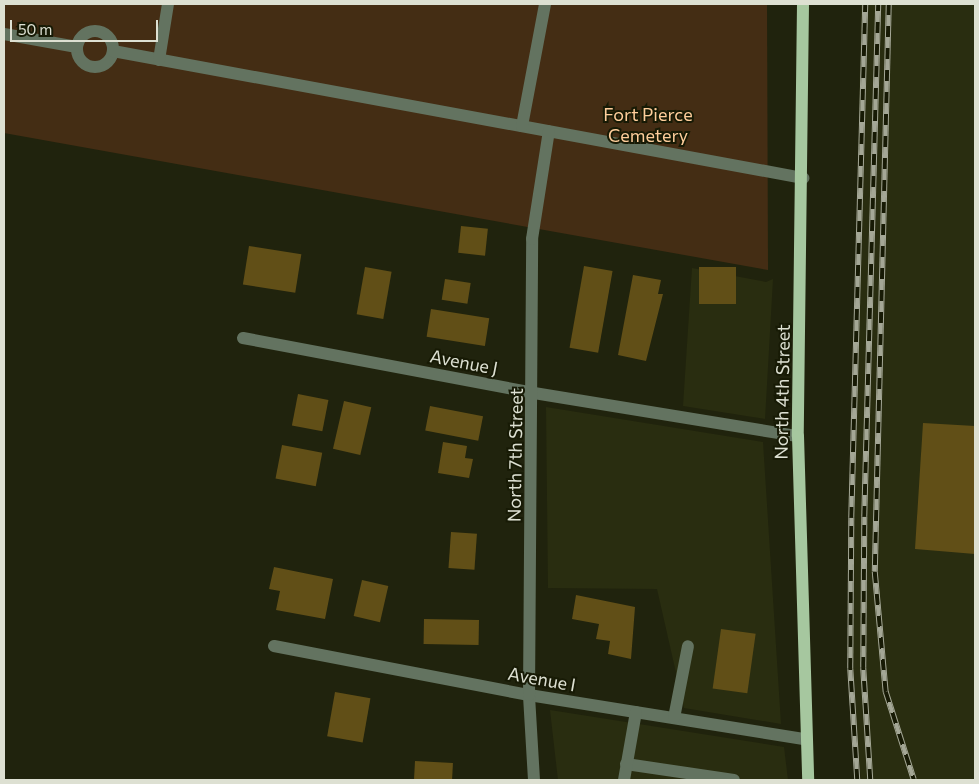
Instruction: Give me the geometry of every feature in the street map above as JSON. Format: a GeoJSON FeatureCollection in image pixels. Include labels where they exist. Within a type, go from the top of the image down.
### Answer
{"type":"FeatureCollection","features":[{"type":"Feature","properties":{"kind":"main road","name":"North 4th Street"},"geometry":{"type":"LineString","coordinates":[[803,4],[803,178],[798,436],[804,739],[808,780]]}},
{"type":"Feature","properties":{"kind":"street"},"geometry":{"type":"LineString","coordinates":[[159,60],[168,4]]}},
{"type":"Feature","properties":{"kind":"street"},"geometry":{"type":"LineString","coordinates":[[522,126],[545,4]]}},
{"type":"Feature","properties":{"kind":"street"},"geometry":{"type":"LineString","coordinates":[[97,31],[109,38],[113,51],[106,63],[93,67],[80,60],[77,47],[84,34],[97,31]]}},
{"type":"Feature","properties":{"kind":"street"},"geometry":{"type":"LineString","coordinates":[[4,34],[77,47]]}},
{"type":"Feature","properties":{"kind":"street"},"geometry":{"type":"LineString","coordinates":[[113,51],[803,178]]}},
{"type":"Feature","properties":{"kind":"street","name":"North 7th Street"},"geometry":{"type":"LineString","coordinates":[[534,780],[528,695],[534,393],[532,239],[549,131]]}},
{"type":"Feature","properties":{"kind":"street","name":"Avenue J"},"geometry":{"type":"LineString","coordinates":[[243,338],[534,393],[798,436]]}},
{"type":"Feature","properties":{"kind":"street","name":"Avenue I"},"geometry":{"type":"LineString","coordinates":[[274,646],[528,695],[804,739]]}},
{"type":"Feature","properties":{"kind":"street"},"geometry":{"type":"LineString","coordinates":[[674,718],[688,646]]}},
{"type":"Feature","properties":{"kind":"street"},"geometry":{"type":"LineString","coordinates":[[624,780],[636,712]]}},
{"type":"Feature","properties":{"kind":"street"},"geometry":{"type":"LineString","coordinates":[[626,764],[734,780]]}},
{"type":"Feature","properties":{"kind":"shaded area"},"geometry":{"type":"Polygon","coordinates":[[[861,4],[975,4],[975,780],[861,780],[850,669],[861,4]]]}},
{"type":"Feature","properties":{"kind":"shaded area"},"geometry":{"type":"Polygon","coordinates":[[[692,268],[766,282],[773,279],[765,419],[683,406],[692,268]]]}},
{"type":"Feature","properties":{"kind":"shaded area"},"geometry":{"type":"Polygon","coordinates":[[[546,407],[763,442],[781,724],[684,708],[657,589],[548,588],[546,407]]]}},
{"type":"Feature","properties":{"kind":"shaded area"},"geometry":{"type":"Polygon","coordinates":[[[550,710],[784,747],[788,780],[558,780],[550,710]]]}},
{"type":"Feature","properties":{"kind":"green space","name":"Fort Pierce Cemetery"},"geometry":{"type":"Polygon","coordinates":[[[4,4],[767,4],[768,270],[4,133],[4,4]]]}},
{"type":"Feature","properties":{"kind":"building"},"geometry":{"type":"Polygon","coordinates":[[[461,226],[488,229],[485,256],[458,253],[461,226]]]}},
{"type":"Feature","properties":{"kind":"building"},"geometry":{"type":"Polygon","coordinates":[[[249,246],[301,254],[295,293],[243,285],[249,246]]]}},
{"type":"Feature","properties":{"kind":"building"},"geometry":{"type":"Polygon","coordinates":[[[584,266],[613,271],[598,353],[570,348],[584,266]]]}},
{"type":"Feature","properties":{"kind":"building"},"geometry":{"type":"Polygon","coordinates":[[[365,267],[392,272],[383,319],[357,314],[365,267]]]}},
{"type":"Feature","properties":{"kind":"building"},"geometry":{"type":"Polygon","coordinates":[[[699,267],[736,267],[736,304],[699,304],[699,267]]]}},
{"type":"Feature","properties":{"kind":"building"},"geometry":{"type":"Polygon","coordinates":[[[633,275],[661,280],[658,294],[663,294],[646,361],[618,355],[633,275]]]}},
{"type":"Feature","properties":{"kind":"building"},"geometry":{"type":"Polygon","coordinates":[[[445,279],[471,283],[467,304],[442,300],[445,279]]]}},
{"type":"Feature","properties":{"kind":"building"},"geometry":{"type":"Polygon","coordinates":[[[431,309],[489,318],[485,346],[427,337],[431,309]]]}},
{"type":"Feature","properties":{"kind":"building"},"geometry":{"type":"Polygon","coordinates":[[[298,394],[328,400],[322,431],[292,425],[298,394]]]}},
{"type":"Feature","properties":{"kind":"building"},"geometry":{"type":"Polygon","coordinates":[[[344,401],[371,407],[360,455],[333,449],[344,401]]]}},
{"type":"Feature","properties":{"kind":"building"},"geometry":{"type":"Polygon","coordinates":[[[430,406],[483,416],[478,441],[425,431],[430,406]]]}},
{"type":"Feature","properties":{"kind":"building"},"geometry":{"type":"Polygon","coordinates":[[[923,423],[975,426],[975,554],[915,549],[923,423]]]}},
{"type":"Feature","properties":{"kind":"building"},"geometry":{"type":"Polygon","coordinates":[[[443,442],[467,446],[465,458],[473,459],[469,478],[438,473],[443,442]]]}},
{"type":"Feature","properties":{"kind":"building"},"geometry":{"type":"Polygon","coordinates":[[[282,445],[322,453],[316,486],[276,478],[282,445]]]}},
{"type":"Feature","properties":{"kind":"building"},"geometry":{"type":"Polygon","coordinates":[[[451,532],[477,534],[474,570],[448,568],[451,532]]]}},
{"type":"Feature","properties":{"kind":"building"},"geometry":{"type":"Polygon","coordinates":[[[274,567],[333,579],[325,619],[276,610],[280,591],[269,589],[274,567]]]}},
{"type":"Feature","properties":{"kind":"building"},"geometry":{"type":"Polygon","coordinates":[[[362,580],[388,586],[380,622],[354,616],[362,580]]]}},
{"type":"Feature","properties":{"kind":"building"},"geometry":{"type":"Polygon","coordinates":[[[576,595],[635,607],[631,659],[608,654],[610,641],[596,639],[599,624],[572,619],[576,595]]]}},
{"type":"Feature","properties":{"kind":"building"},"geometry":{"type":"Polygon","coordinates":[[[424,619],[479,620],[479,645],[424,644],[424,619]]]}},
{"type":"Feature","properties":{"kind":"building"},"geometry":{"type":"Polygon","coordinates":[[[721,629],[756,634],[747,693],[713,688],[721,629]]]}},
{"type":"Feature","properties":{"kind":"building"},"geometry":{"type":"Polygon","coordinates":[[[335,692],[370,698],[363,743],[327,736],[335,692]]]}},
{"type":"Feature","properties":{"kind":"building"},"geometry":{"type":"Polygon","coordinates":[[[415,761],[453,763],[452,780],[414,780],[415,761]]]}},
{"type":"Feature","properties":{"kind":"railway"},"geometry":{"type":"LineString","coordinates":[[857,780],[850,669],[851,518],[865,4]]}},
{"type":"Feature","properties":{"kind":"railway"},"geometry":{"type":"LineString","coordinates":[[870,780],[863,668],[864,517],[878,4]]}},
{"type":"Feature","properties":{"kind":"railway"},"geometry":{"type":"LineString","coordinates":[[889,4],[875,572],[886,692],[914,780]]}}]}
